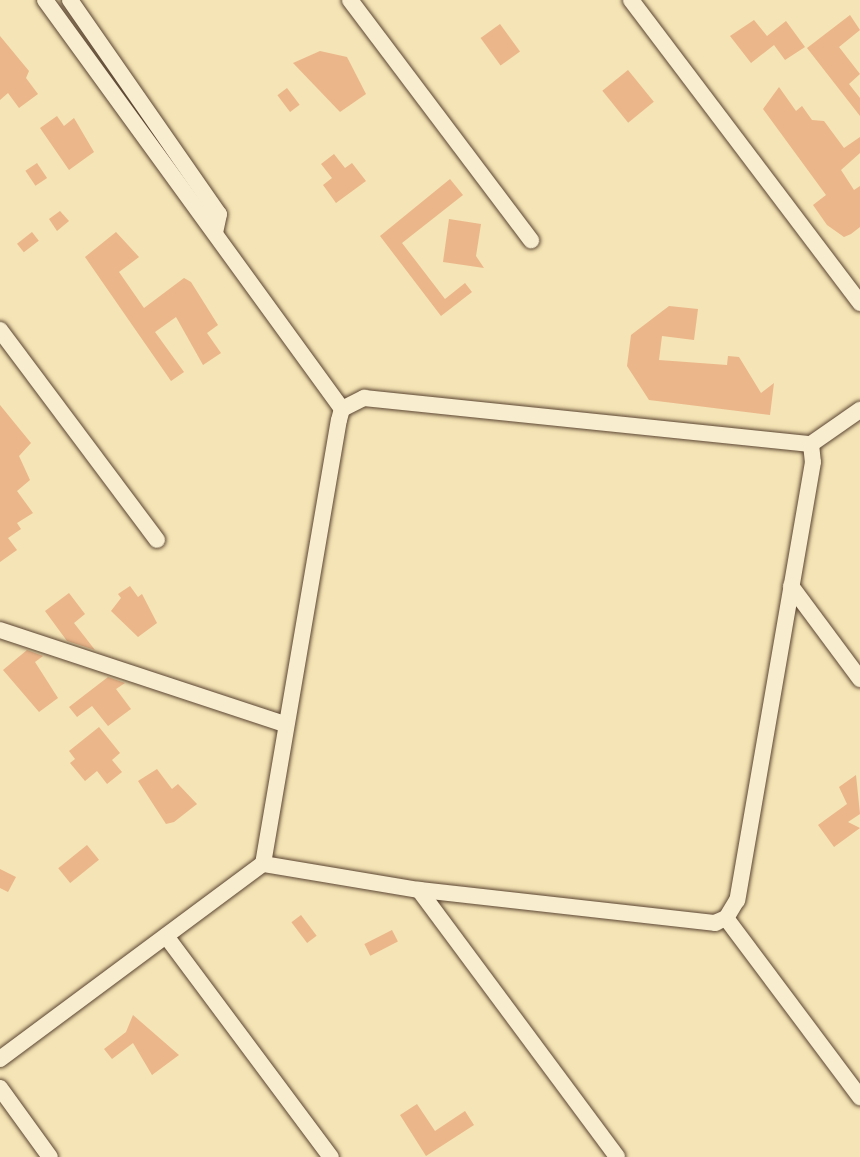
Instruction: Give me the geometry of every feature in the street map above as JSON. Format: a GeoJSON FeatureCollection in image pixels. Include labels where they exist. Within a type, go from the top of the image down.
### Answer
{"type":"FeatureCollection","features":[{"type":"Feature","properties":{"kind":"street"},"geometry":{"type":"LineString","coordinates":[[0,1059],[263,864],[342,409],[45,0]]}},
{"type":"Feature","properties":{"kind":"street"},"geometry":{"type":"LineString","coordinates":[[70,0],[219,214],[215,233]]}},
{"type":"Feature","properties":{"kind":"street"},"geometry":{"type":"LineString","coordinates":[[350,0],[531,240]]}},
{"type":"Feature","properties":{"kind":"street"},"geometry":{"type":"LineString","coordinates":[[631,0],[860,303]]}},
{"type":"Feature","properties":{"kind":"street"},"geometry":{"type":"LineString","coordinates":[[0,330],[157,540]]}},
{"type":"Feature","properties":{"kind":"street"},"geometry":{"type":"LineString","coordinates":[[342,409],[364,398],[811,444],[860,410]]}},
{"type":"Feature","properties":{"kind":"street"},"geometry":{"type":"LineString","coordinates":[[263,864],[419,890],[715,923],[726,918],[737,900],[791,586],[811,444]]}},
{"type":"Feature","properties":{"kind":"street"},"geometry":{"type":"LineString","coordinates":[[791,586],[860,679]]}},
{"type":"Feature","properties":{"kind":"street"},"geometry":{"type":"LineString","coordinates":[[0,630],[285,724]]}},
{"type":"Feature","properties":{"kind":"street"},"geometry":{"type":"LineString","coordinates":[[419,890],[617,1157]]}},
{"type":"Feature","properties":{"kind":"street"},"geometry":{"type":"LineString","coordinates":[[726,918],[860,1097]]}},
{"type":"Feature","properties":{"kind":"street"},"geometry":{"type":"LineString","coordinates":[[166,936],[331,1157]]}},
{"type":"Feature","properties":{"kind":"street"},"geometry":{"type":"LineString","coordinates":[[0,1088],[50,1157]]}},
{"type":"Feature","properties":{"kind":"building"},"geometry":{"type":"Polygon","coordinates":[[[850,15],[860,30],[839,47],[860,74],[849,84],[860,98],[860,116],[807,48],[850,15]]]}},
{"type":"Feature","properties":{"kind":"building"},"geometry":{"type":"Polygon","coordinates":[[[754,20],[767,36],[786,21],[805,47],[785,60],[774,45],[751,63],[730,36],[754,20]]]}},
{"type":"Feature","properties":{"kind":"building"},"geometry":{"type":"Polygon","coordinates":[[[500,24],[520,52],[501,66],[481,38],[500,24]]]}},
{"type":"Feature","properties":{"kind":"building"},"geometry":{"type":"Polygon","coordinates":[[[0,36],[29,71],[26,78],[38,94],[19,108],[8,93],[0,100],[0,36]]]}},
{"type":"Feature","properties":{"kind":"building"},"geometry":{"type":"Polygon","coordinates":[[[320,51],[347,57],[366,94],[340,112],[293,63],[320,51]]]}},
{"type":"Feature","properties":{"kind":"building"},"geometry":{"type":"Polygon","coordinates":[[[628,70],[654,102],[628,123],[602,91],[628,70]]]}},
{"type":"Feature","properties":{"kind":"building"},"geometry":{"type":"Polygon","coordinates":[[[779,87],[796,111],[802,106],[812,120],[824,121],[844,148],[860,137],[860,153],[841,170],[854,190],[860,186],[860,227],[851,234],[844,237],[827,225],[813,205],[826,195],[763,109],[779,87]]]}},
{"type":"Feature","properties":{"kind":"building"},"geometry":{"type":"Polygon","coordinates":[[[287,88],[300,105],[290,112],[277,95],[287,88]]]}},
{"type":"Feature","properties":{"kind":"building"},"geometry":{"type":"Polygon","coordinates":[[[57,116],[64,126],[74,118],[94,152],[69,170],[40,128],[57,116]]]}},
{"type":"Feature","properties":{"kind":"building"},"geometry":{"type":"Polygon","coordinates":[[[334,154],[345,168],[352,163],[366,181],[336,203],[323,185],[332,178],[321,164],[334,154]]]}},
{"type":"Feature","properties":{"kind":"building"},"geometry":{"type":"Polygon","coordinates":[[[37,163],[47,178],[35,186],[25,171],[37,163]]]}},
{"type":"Feature","properties":{"kind":"building"},"geometry":{"type":"Polygon","coordinates":[[[450,179],[463,195],[402,243],[445,299],[465,283],[472,292],[441,316],[380,236],[450,179]]]}},
{"type":"Feature","properties":{"kind":"building"},"geometry":{"type":"Polygon","coordinates":[[[60,211],[69,221],[57,231],[49,219],[60,211]]]}},
{"type":"Feature","properties":{"kind":"building"},"geometry":{"type":"Polygon","coordinates":[[[449,219],[481,224],[476,256],[484,268],[443,262],[449,219]]]}},
{"type":"Feature","properties":{"kind":"building"},"geometry":{"type":"Polygon","coordinates":[[[32,232],[39,241],[24,252],[17,244],[32,232]]]}},
{"type":"Feature","properties":{"kind":"building"},"geometry":{"type":"Polygon","coordinates":[[[116,232],[139,257],[119,272],[144,308],[184,278],[191,282],[218,325],[207,333],[221,353],[203,365],[176,317],[155,332],[184,372],[171,381],[85,257],[116,232]]]}},
{"type":"Feature","properties":{"kind":"building"},"geometry":{"type":"Polygon","coordinates":[[[669,306],[698,309],[694,340],[662,336],[659,360],[727,365],[728,356],[739,357],[761,393],[774,383],[770,415],[649,400],[627,366],[631,335],[669,306]]]}},
{"type":"Feature","properties":{"kind":"building"},"geometry":{"type":"Polygon","coordinates":[[[0,405],[31,443],[19,456],[30,480],[17,491],[33,513],[17,523],[21,529],[8,538],[17,550],[0,562],[0,405]]]}},
{"type":"Feature","properties":{"kind":"building"},"geometry":{"type":"Polygon","coordinates":[[[130,586],[138,597],[142,594],[157,623],[138,637],[111,611],[121,598],[118,594],[130,586]]]}},
{"type":"Feature","properties":{"kind":"building"},"geometry":{"type":"Polygon","coordinates":[[[69,593],[85,614],[74,623],[95,650],[67,641],[45,611],[69,593]]]}},
{"type":"Feature","properties":{"kind":"building"},"geometry":{"type":"Polygon","coordinates":[[[27,650],[43,656],[35,662],[58,698],[39,712],[3,670],[27,650]]]}},
{"type":"Feature","properties":{"kind":"building"},"geometry":{"type":"Polygon","coordinates":[[[108,677],[125,683],[116,689],[131,709],[108,726],[92,706],[77,717],[69,707],[108,677]]]}},
{"type":"Feature","properties":{"kind":"building"},"geometry":{"type":"Polygon","coordinates":[[[99,727],[120,753],[112,760],[122,772],[107,784],[97,771],[85,781],[70,763],[75,759],[69,751],[99,727]]]}},
{"type":"Feature","properties":{"kind":"building"},"geometry":{"type":"Polygon","coordinates":[[[157,769],[172,789],[178,784],[197,804],[174,822],[166,824],[138,781],[157,769]]]}},
{"type":"Feature","properties":{"kind":"building"},"geometry":{"type":"Polygon","coordinates":[[[856,775],[860,814],[848,822],[860,828],[834,847],[818,825],[847,804],[839,787],[856,775]]]}},
{"type":"Feature","properties":{"kind":"building"},"geometry":{"type":"Polygon","coordinates":[[[87,845],[99,860],[70,883],[58,868],[87,845]]]}},
{"type":"Feature","properties":{"kind":"building"},"geometry":{"type":"Polygon","coordinates":[[[0,869],[16,877],[8,892],[0,888],[0,869]]]}},
{"type":"Feature","properties":{"kind":"building"},"geometry":{"type":"Polygon","coordinates":[[[301,915],[317,936],[307,943],[291,922],[301,915]]]}},
{"type":"Feature","properties":{"kind":"building"},"geometry":{"type":"Polygon","coordinates":[[[392,930],[398,942],[370,956],[364,944],[392,930]]]}},
{"type":"Feature","properties":{"kind":"building"},"geometry":{"type":"Polygon","coordinates":[[[133,1015],[179,1055],[152,1075],[133,1043],[112,1059],[104,1049],[126,1032],[133,1015]]]}},
{"type":"Feature","properties":{"kind":"building"},"geometry":{"type":"Polygon","coordinates":[[[417,1104],[435,1131],[465,1111],[474,1125],[426,1156],[400,1115],[417,1104]]]}}]}
